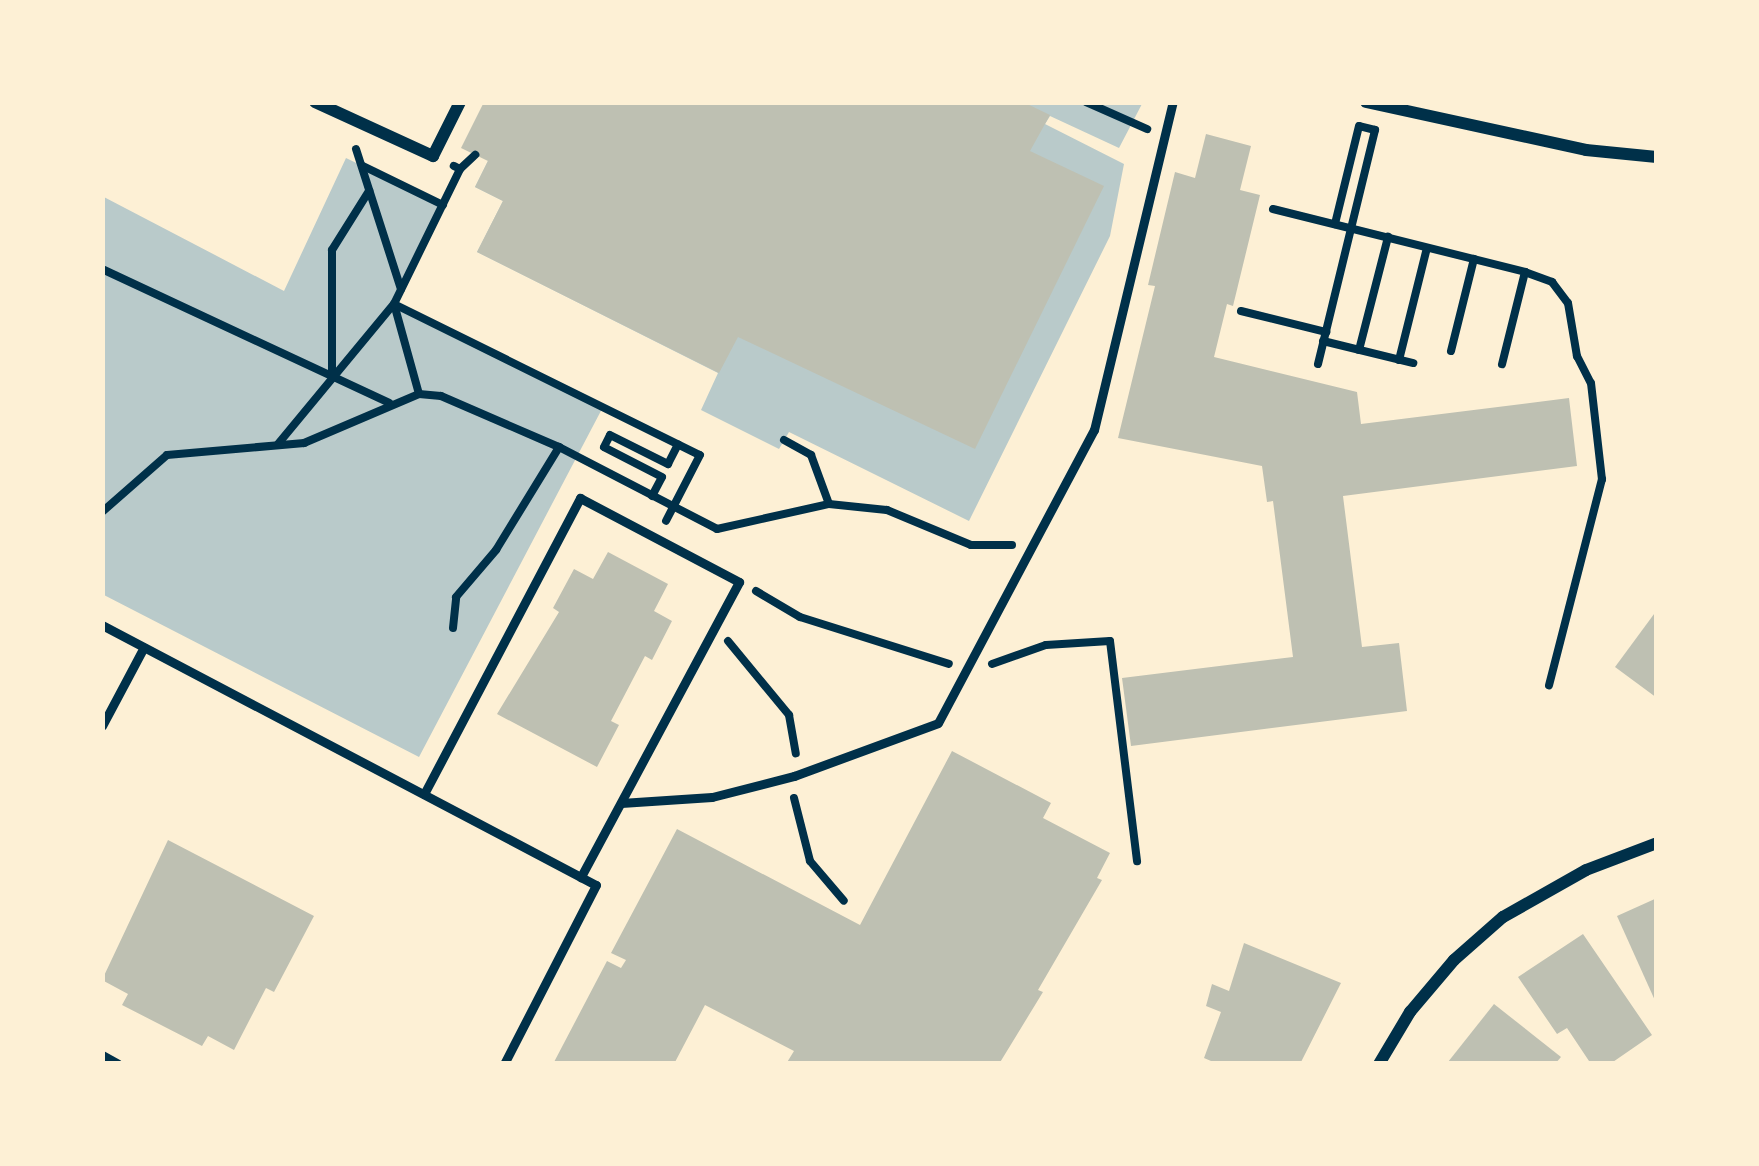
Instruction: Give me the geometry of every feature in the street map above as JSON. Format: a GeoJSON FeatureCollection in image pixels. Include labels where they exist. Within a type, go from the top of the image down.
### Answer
{"type":"FeatureCollection","features":[{"type":"Feature","properties":{"kind":"street"},"geometry":{"type":"LineString","coordinates":[[315,102],[433,156],[460,102]]}},
{"type":"Feature","properties":{"kind":"street"},"geometry":{"type":"LineString","coordinates":[[1366,102],[1586,150],[1657,157]]}},
{"type":"Feature","properties":{"kind":"street"},"geometry":{"type":"LineString","coordinates":[[1379,1064],[1410,1012],[1454,960],[1503,917],[1586,870],[1657,843]]}},
{"type":"Feature","properties":{"kind":"lane"},"geometry":{"type":"LineString","coordinates":[[621,803],[732,792],[794,776],[938,723],[1094,430],[1173,102]]}},
{"type":"Feature","properties":{"kind":"lane"},"geometry":{"type":"LineString","coordinates":[[424,794],[580,498],[739,582],[581,878]]}},
{"type":"Feature","properties":{"kind":"lane"},"geometry":{"type":"LineString","coordinates":[[102,625],[596,885],[504,1064]]}},
{"type":"Feature","properties":{"kind":"lane"},"geometry":{"type":"LineString","coordinates":[[102,725],[144,646]]}},
{"type":"Feature","properties":{"kind":"lane"},"geometry":{"type":"LineString","coordinates":[[102,1055],[118,1064]]}},
{"type":"Feature","properties":{"kind":"path"},"geometry":{"type":"LineString","coordinates":[[1086,102],[1132,122]]}},
{"type":"Feature","properties":{"kind":"path"},"geometry":{"type":"LineString","coordinates":[[346,116],[401,290]]}},
{"type":"Feature","properties":{"kind":"path"},"geometry":{"type":"LineString","coordinates":[[1318,364],[1375,130],[1359,126],[1335,224]]}},
{"type":"Feature","properties":{"kind":"path"},"geometry":{"type":"LineString","coordinates":[[277,445],[332,373],[394,304],[460,169],[475,155]]}},
{"type":"Feature","properties":{"kind":"path"},"geometry":{"type":"LineString","coordinates":[[433,156],[460,169]]}},
{"type":"Feature","properties":{"kind":"path"},"geometry":{"type":"LineString","coordinates":[[361,165],[443,205]]}},
{"type":"Feature","properties":{"kind":"path"},"geometry":{"type":"LineString","coordinates":[[332,373],[332,250],[369,191]]}},
{"type":"Feature","properties":{"kind":"path"},"geometry":{"type":"LineString","coordinates":[[1273,209],[1526,272],[1552,282],[1568,303],[1577,356],[1591,383],[1602,479],[1549,685]]}},
{"type":"Feature","properties":{"kind":"path"},"geometry":{"type":"LineString","coordinates":[[1359,350],[1388,237]]}},
{"type":"Feature","properties":{"kind":"path"},"geometry":{"type":"LineString","coordinates":[[1400,360],[1427,248]]}},
{"type":"Feature","properties":{"kind":"path"},"geometry":{"type":"LineString","coordinates":[[1451,351],[1474,259]]}},
{"type":"Feature","properties":{"kind":"path"},"geometry":{"type":"LineString","coordinates":[[102,269],[390,404]]}},
{"type":"Feature","properties":{"kind":"path"},"geometry":{"type":"LineString","coordinates":[[1502,364],[1526,272]]}},
{"type":"Feature","properties":{"kind":"path"},"geometry":{"type":"LineString","coordinates":[[394,304],[419,394]]}},
{"type":"Feature","properties":{"kind":"path"},"geometry":{"type":"LineString","coordinates":[[394,304],[700,455],[674,507]]}},
{"type":"Feature","properties":{"kind":"path"},"geometry":{"type":"LineString","coordinates":[[1241,310],[1413,363]]}},
{"type":"Feature","properties":{"kind":"path"},"geometry":{"type":"LineString","coordinates":[[102,512],[167,454],[304,443],[419,394],[441,396],[559,447],[718,529],[830,504],[887,510],[970,545],[1031,545]]}},
{"type":"Feature","properties":{"kind":"path"},"geometry":{"type":"LineString","coordinates":[[652,496],[662,477],[604,448],[610,435],[668,464],[678,444]]}},
{"type":"Feature","properties":{"kind":"path"},"geometry":{"type":"LineString","coordinates":[[784,440],[811,455],[830,504]]}},
{"type":"Feature","properties":{"kind":"path"},"geometry":{"type":"LineString","coordinates":[[453,628],[456,597],[496,550],[559,447]]}},
{"type":"Feature","properties":{"kind":"path"},"geometry":{"type":"LineString","coordinates":[[739,582],[800,617]]}},
{"type":"Feature","properties":{"kind":"path"},"geometry":{"type":"LineString","coordinates":[[1114,673],[1137,861]]}},
{"type":"Feature","properties":{"kind":"shaded area"},"geometry":{"type":"Polygon","coordinates":[[[517,102],[1143,102],[1119,148],[1050,116],[1045,124],[1124,164],[1110,236],[969,521],[789,432],[779,449],[701,410],[718,373],[477,252],[503,201],[475,187],[517,102]]]}},
{"type":"Feature","properties":{"kind":"shaded area"},"geometry":{"type":"Polygon","coordinates":[[[346,158],[443,205],[395,303],[603,407],[419,757],[102,594],[102,196],[284,291],[346,158]]]}},
{"type":"Feature","properties":{"kind":"building"},"geometry":{"type":"Polygon","coordinates":[[[484,102],[1023,102],[1050,115],[1030,151],[1104,186],[975,449],[738,337],[719,373],[477,252],[503,201],[475,187],[488,161],[461,148],[484,102]]]}},
{"type":"Feature","properties":{"kind":"building"},"geometry":{"type":"Polygon","coordinates":[[[1206,134],[1251,146],[1240,190],[1260,195],[1233,306],[1227,304],[1214,357],[1357,392],[1361,424],[1569,398],[1577,466],[1343,496],[1362,647],[1399,643],[1407,711],[1131,746],[1122,678],[1293,657],[1273,501],[1267,502],[1262,466],[1118,438],[1155,286],[1148,285],[1175,172],[1195,178],[1206,134]]]}},
{"type":"Feature","properties":{"kind":"building"},"geometry":{"type":"Polygon","coordinates":[[[608,552],[668,584],[654,611],[672,621],[652,660],[645,656],[611,721],[619,725],[597,767],[497,714],[559,612],[553,608],[574,569],[593,579],[608,552]]]}},
{"type":"Feature","properties":{"kind":"building"},"geometry":{"type":"Polygon","coordinates":[[[1657,610],[1657,698],[1615,667],[1657,610]]]}},
{"type":"Feature","properties":{"kind":"building"},"geometry":{"type":"Polygon","coordinates":[[[952,751],[1051,803],[1043,818],[1110,853],[1097,878],[1102,880],[999,1064],[786,1064],[794,1051],[705,1005],[674,1064],[553,1064],[607,961],[621,968],[626,960],[611,953],[677,829],[860,925],[952,751]]]}},
{"type":"Feature","properties":{"kind":"building"},"geometry":{"type":"Polygon","coordinates":[[[168,840],[314,916],[274,992],[266,988],[234,1050],[208,1036],[202,1046],[122,1005],[128,994],[102,980],[168,840]]]}},
{"type":"Feature","properties":{"kind":"building"},"geometry":{"type":"Polygon","coordinates":[[[1657,898],[1657,1005],[1617,916],[1657,898]]]}},
{"type":"Feature","properties":{"kind":"building"},"geometry":{"type":"Polygon","coordinates":[[[1583,934],[1652,1035],[1610,1064],[1591,1064],[1567,1028],[1557,1034],[1518,977],[1583,934]]]}},
{"type":"Feature","properties":{"kind":"building"},"geometry":{"type":"Polygon","coordinates":[[[1244,943],[1341,983],[1300,1064],[1218,1064],[1204,1058],[1221,1012],[1206,1006],[1212,984],[1229,991],[1244,943]]]}},
{"type":"Feature","properties":{"kind":"building"},"geometry":{"type":"Polygon","coordinates":[[[1494,1004],[1561,1057],[1555,1064],[1448,1062],[1494,1004]]]}}]}
